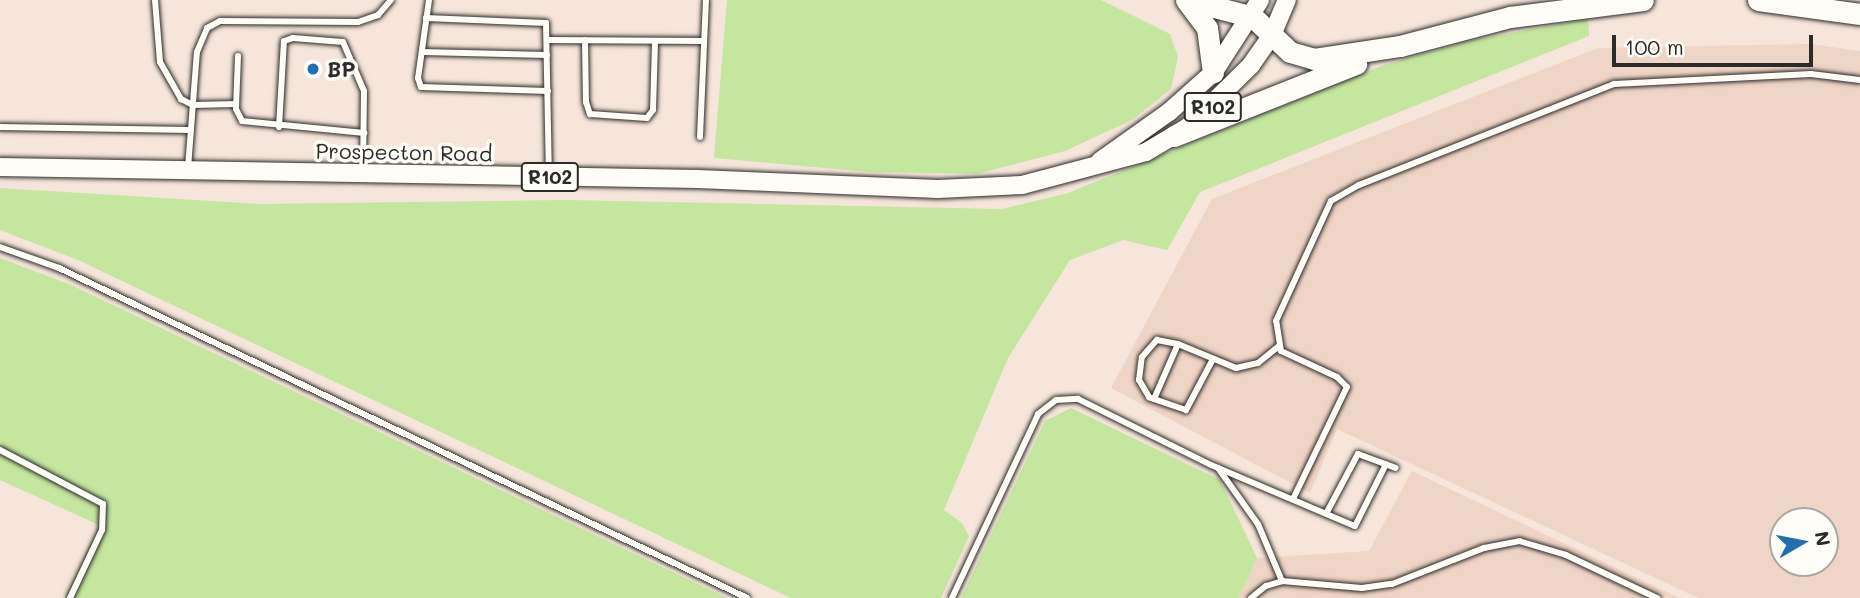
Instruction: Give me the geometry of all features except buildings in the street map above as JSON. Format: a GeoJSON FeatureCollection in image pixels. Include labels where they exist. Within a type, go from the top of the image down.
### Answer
{"type":"FeatureCollection","features":[{"type":"Feature","properties":{"kind":"highway"},"geometry":{"type":"LineString","coordinates":[[1187,0],[1256,8],[1272,35],[1290,52],[1314,59],[1400,46],[1510,17],[1643,0]]}},
{"type":"Feature","properties":{"kind":"highway"},"geometry":{"type":"LineString","coordinates":[[1187,0],[1207,28],[1213,73]]}},
{"type":"Feature","properties":{"kind":"highway"},"geometry":{"type":"LineString","coordinates":[[1758,0],[1860,14]]}},
{"type":"Feature","properties":{"kind":"highway"},"geometry":{"type":"LineString","coordinates":[[1174,136],[1400,46]]}},
{"type":"Feature","properties":{"kind":"main road","name":"Prospecton Road"},"geometry":{"type":"LineString","coordinates":[[0,167],[983,188],[1051,179],[1097,163],[1146,152],[1174,136],[1232,89],[1272,35],[1287,0]]}},
{"type":"Feature","properties":{"kind":"main road","name":"Prospecton Road"},"geometry":{"type":"LineString","coordinates":[[1097,163],[1169,112],[1213,73],[1256,8]]}},
{"type":"Feature","properties":{"kind":"lane"},"geometry":{"type":"LineString","coordinates":[[155,0],[160,62],[181,99],[193,105],[236,104]]}},
{"type":"Feature","properties":{"kind":"lane"},"geometry":{"type":"LineString","coordinates":[[188,170],[199,42],[214,24],[358,22],[378,15],[391,0]]}},
{"type":"Feature","properties":{"kind":"lane"},"geometry":{"type":"LineString","coordinates":[[429,0],[418,78],[425,90],[548,91]]}},
{"type":"Feature","properties":{"kind":"lane"},"geometry":{"type":"LineString","coordinates":[[700,137],[705,0]]}},
{"type":"Feature","properties":{"kind":"lane"},"geometry":{"type":"LineString","coordinates":[[426,18],[541,21],[547,26],[549,177]]}},
{"type":"Feature","properties":{"kind":"lane"},"geometry":{"type":"LineString","coordinates":[[279,127],[284,41],[338,39],[348,46],[362,83],[362,174]]}},
{"type":"Feature","properties":{"kind":"lane"},"geometry":{"type":"LineString","coordinates":[[547,40],[704,41]]}},
{"type":"Feature","properties":{"kind":"lane"},"geometry":{"type":"LineString","coordinates":[[585,40],[586,102],[590,114],[634,118],[647,118],[653,110],[655,41]]}},
{"type":"Feature","properties":{"kind":"lane"},"geometry":{"type":"LineString","coordinates":[[422,52],[547,55]]}},
{"type":"Feature","properties":{"kind":"lane"},"geometry":{"type":"LineString","coordinates":[[238,56],[236,104],[242,121],[279,127],[364,133]]}},
{"type":"Feature","properties":{"kind":"lane"},"geometry":{"type":"LineString","coordinates":[[1279,347],[1276,321],[1327,207],[1359,185],[1614,84],[1811,74],[1860,80]]}},
{"type":"Feature","properties":{"kind":"lane"},"geometry":{"type":"LineString","coordinates":[[0,127],[191,130]]}},
{"type":"Feature","properties":{"kind":"lane"},"geometry":{"type":"LineString","coordinates":[[0,247],[59,268],[747,598]]}},
{"type":"Feature","properties":{"kind":"lane"},"geometry":{"type":"LineString","coordinates":[[1213,359],[1186,411],[1154,399],[1139,380],[1142,357],[1157,340],[1178,344],[1213,359],[1248,367],[1279,347]]}},
{"type":"Feature","properties":{"kind":"lane"},"geometry":{"type":"LineString","coordinates":[[1154,399],[1178,344]]}},
{"type":"Feature","properties":{"kind":"lane"},"geometry":{"type":"LineString","coordinates":[[1279,347],[1337,377],[1347,387],[1294,496]]}},
{"type":"Feature","properties":{"kind":"lane"},"geometry":{"type":"LineString","coordinates":[[952,598],[1019,452],[1047,404],[1078,399],[1217,467],[1294,496],[1355,526],[1386,464]]}},
{"type":"Feature","properties":{"kind":"lane"},"geometry":{"type":"LineString","coordinates":[[0,450],[103,503],[102,530],[70,598]]}},
{"type":"Feature","properties":{"kind":"lane"},"geometry":{"type":"LineString","coordinates":[[1327,512],[1358,454],[1396,468]]}},
{"type":"Feature","properties":{"kind":"lane"},"geometry":{"type":"LineString","coordinates":[[1217,467],[1258,524],[1282,581]]}},
{"type":"Feature","properties":{"kind":"lane"},"geometry":{"type":"LineString","coordinates":[[1251,598],[1266,586],[1282,581],[1362,588],[1392,584],[1484,548],[1519,541],[1566,555],[1657,598]]}},
{"type":"Feature","properties":{"kind":"shaded area"},"geometry":{"type":"Polygon","coordinates":[[[1810,44],[1860,51],[1860,598],[1698,598],[1337,429],[1310,493],[1111,388],[1212,199],[1598,48],[1810,44]]]}},
{"type":"Feature","properties":{"kind":"shaded area"},"geometry":{"type":"Polygon","coordinates":[[[1412,471],[1679,598],[1239,598],[1257,558],[1369,551],[1412,471]]]}},
{"type":"Feature","properties":{"kind":"green space"},"geometry":{"type":"Polygon","coordinates":[[[727,0],[1101,0],[1170,34],[1178,57],[1171,89],[1132,120],[1065,151],[977,174],[869,172],[714,158],[727,0]]]}},
{"type":"Feature","properties":{"kind":"green space"},"geometry":{"type":"Polygon","coordinates":[[[1588,19],[1589,36],[1200,192],[1167,250],[1123,240],[1070,260],[1008,358],[944,510],[962,523],[969,536],[941,598],[791,598],[78,260],[0,230],[0,188],[260,204],[567,200],[1002,209],[1068,193],[1384,65],[1472,40],[1588,19]]]}},
{"type":"Feature","properties":{"kind":"green space"},"geometry":{"type":"Polygon","coordinates":[[[0,258],[71,285],[727,598],[65,598],[99,525],[0,480],[0,258]]]}},
{"type":"Feature","properties":{"kind":"green space"},"geometry":{"type":"Polygon","coordinates":[[[1071,408],[1220,480],[1257,558],[1239,598],[961,598],[1045,421],[1071,408]]]}},
{"type":"Feature","properties":{"kind":"place","name":"BP"},"geometry":{"type":"Point","coordinates":[313,69]}}]}
